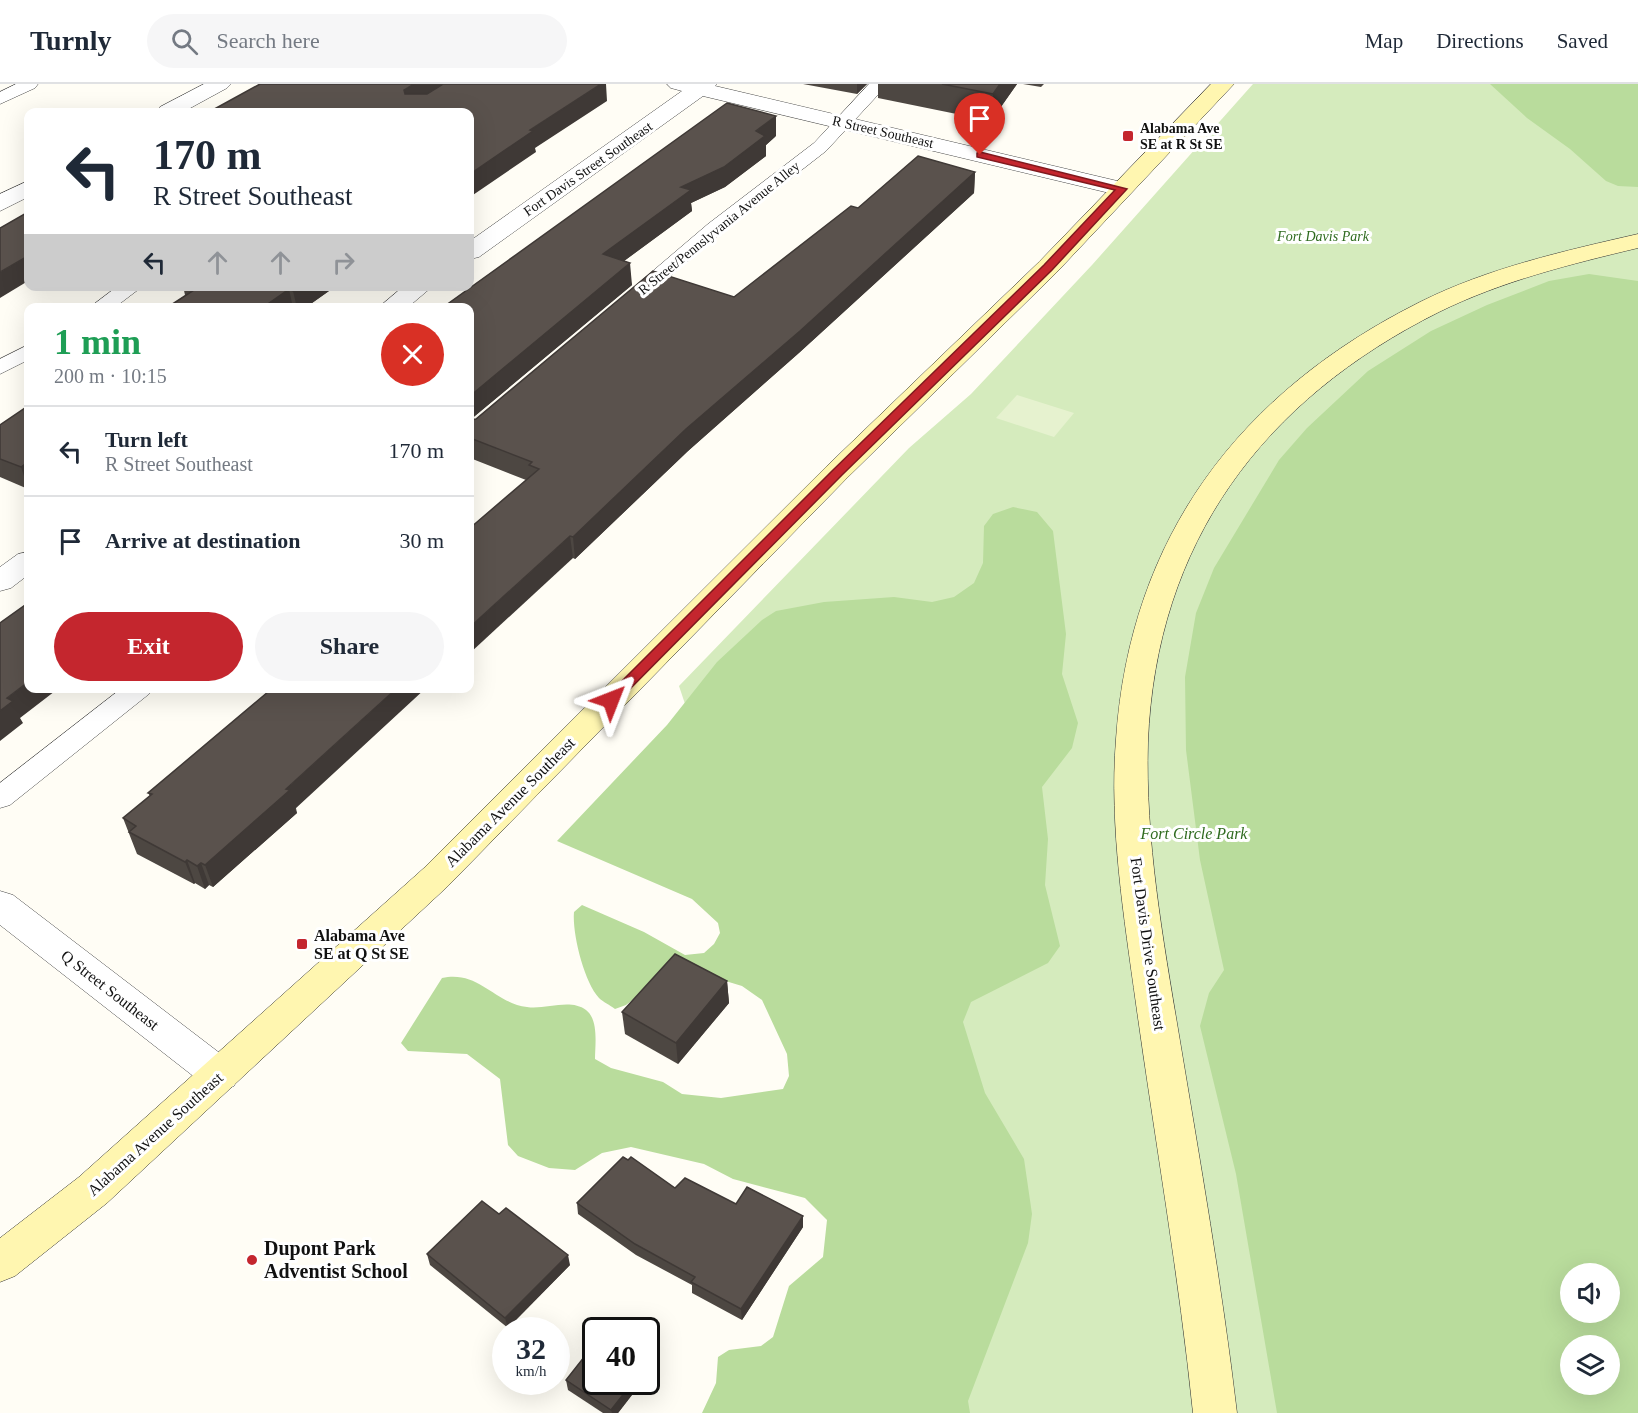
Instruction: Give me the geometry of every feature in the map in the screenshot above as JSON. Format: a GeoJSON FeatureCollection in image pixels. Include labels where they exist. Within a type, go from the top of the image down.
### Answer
{"type":"FeatureCollection","features":[{"type":"Feature","properties":{"kind":"street"},"geometry":{"type":"LineString","coordinates":[[175,108],[220,84]]}},
{"type":"Feature","properties":{"kind":"street","name":"Alabama Avenue Southeast"},"geometry":{"type":"LineString","coordinates":[[0,1263],[93,1190],[436,877],[837,472],[1048,267],[1220,84]]}},
{"type":"Feature","properties":{"kind":"street","name":"R Street Southeast"},"geometry":{"type":"LineString","coordinates":[[695,86],[1122,189]]}},
{"type":"Feature","properties":{"kind":"street","name":"Fort Davis Street Southeast"},"geometry":{"type":"LineString","coordinates":[[474,249],[695,86]]}},
{"type":"Feature","properties":{"kind":"street"},"geometry":{"type":"LineString","coordinates":[[0,204],[24,190]]}},
{"type":"Feature","properties":{"kind":"street","name":"Fort Davis Drive Southeast"},"geometry":{"type":"LineString","coordinates":[[1215,1413],[1146,945],[1134,838],[1132,741],[1137,692],[1144,646],[1166,576],[1177,548],[1199,507],[1227,467],[1279,409],[1335,362],[1404,321],[1480,286],[1540,266],[1638,241]]}},
{"type":"Feature","properties":{"kind":"street"},"geometry":{"type":"LineString","coordinates":[[397,303],[413,291]]}},
{"type":"Feature","properties":{"kind":"street","name":"Q Street Southeast"},"geometry":{"type":"LineString","coordinates":[[0,905],[220,1075]]}},
{"type":"Feature","properties":{"kind":"lane"},"geometry":{"type":"LineString","coordinates":[[0,99],[29,84]]}},
{"type":"Feature","properties":{"kind":"lane","name":"R Street/Pennslyvania Avenue Alley"},"geometry":{"type":"LineString","coordinates":[[617,311],[715,228],[820,147],[879,84]]}},
{"type":"Feature","properties":{"kind":"lane"},"geometry":{"type":"LineString","coordinates":[[107,303],[126,291]]}},
{"type":"Feature","properties":{"kind":"lane"},"geometry":{"type":"LineString","coordinates":[[0,368],[24,353]]}},
{"type":"Feature","properties":{"kind":"lane"},"geometry":{"type":"LineString","coordinates":[[0,798],[134,693]]}},
{"type":"Feature","properties":{"kind":"green space","name":"Fort Circle Park"},"geometry":{"type":"Polygon","coordinates":[[[1253,84],[1638,84],[1638,1413],[883,1413],[741,871],[679,686],[909,448],[971,394],[1092,265],[1253,84]]]}},
{"type":"Feature","properties":{"kind":"green space"},"geometry":{"type":"Polygon","coordinates":[[[1490,84],[1638,84],[1638,187],[1618,186],[1606,181],[1570,149],[1527,118],[1490,84]]]}},
{"type":"Feature","properties":{"kind":"green space"},"geometry":{"type":"Polygon","coordinates":[[[1589,274],[1638,281],[1638,1413],[1277,1413],[1236,1174],[1200,1026],[1209,993],[1224,970],[1200,860],[1186,750],[1185,677],[1196,613],[1214,568],[1279,460],[1307,428],[1368,371],[1431,331],[1487,305],[1549,281],[1589,274]]]}},
{"type":"Feature","properties":{"kind":"green space"},"geometry":{"type":"Polygon","coordinates":[[[1017,395],[1074,413],[1054,437],[996,418],[1017,395]]]}},
{"type":"Feature","properties":{"kind":"green space"},"geometry":{"type":"Polygon","coordinates":[[[1013,507],[1037,512],[1053,531],[1066,634],[1062,674],[1078,723],[1072,748],[1042,787],[1048,839],[1045,885],[1060,946],[1048,963],[971,1002],[963,1022],[985,1093],[1024,1159],[1032,1214],[1028,1243],[968,1401],[970,1413],[702,1413],[716,1383],[718,1357],[729,1350],[761,1346],[773,1337],[789,1286],[823,1257],[827,1220],[805,1198],[733,1179],[704,1164],[631,1147],[602,1153],[575,1170],[549,1168],[518,1156],[508,1145],[500,1079],[467,1054],[408,1051],[401,1043],[442,978],[455,977],[476,983],[515,1004],[527,1007],[573,1005],[586,1010],[595,1026],[595,1059],[611,1068],[663,1082],[682,1094],[721,1098],[783,1089],[789,1076],[787,1054],[762,1000],[742,986],[676,966],[626,1005],[615,1009],[599,998],[588,981],[577,944],[574,912],[582,905],[644,932],[685,955],[704,953],[714,944],[720,933],[718,923],[692,899],[557,841],[667,725],[717,662],[762,620],[776,611],[824,602],[894,597],[932,602],[954,597],[974,583],[983,563],[984,526],[993,514],[1013,507]]]}},
{"type":"Feature","properties":{"kind":"building"},"geometry":{"type":"Polygon","coordinates":[[[260,84],[414,84],[404,90],[405,94],[427,94],[443,84],[601,84],[530,130],[533,131],[474,171],[474,108],[216,108],[260,84]]]}},
{"type":"Feature","properties":{"kind":"building"},"geometry":{"type":"Polygon","coordinates":[[[942,84],[1000,84],[993,94],[942,84]]]}},
{"type":"Feature","properties":{"kind":"building"},"geometry":{"type":"Polygon","coordinates":[[[727,103],[776,116],[756,131],[765,136],[724,167],[681,187],[691,190],[603,254],[630,263],[474,393],[474,303],[449,303],[466,291],[474,291],[474,285],[727,103]]]}},
{"type":"Feature","properties":{"kind":"building"},"geometry":{"type":"Polygon","coordinates":[[[918,156],[975,172],[800,331],[686,429],[573,537],[570,536],[474,623],[474,525],[539,469],[529,465],[532,462],[474,440],[474,419],[653,271],[734,297],[851,206],[858,208],[918,156]]]}},
{"type":"Feature","properties":{"kind":"building"},"geometry":{"type":"Polygon","coordinates":[[[24,214],[24,258],[0,272],[0,228],[24,214]]]}},
{"type":"Feature","properties":{"kind":"building"},"geometry":{"type":"Polygon","coordinates":[[[192,291],[286,291],[269,303],[174,303],[192,291]]]}},
{"type":"Feature","properties":{"kind":"building"},"geometry":{"type":"Polygon","coordinates":[[[24,409],[24,465],[21,467],[0,459],[0,425],[24,409]]]}},
{"type":"Feature","properties":{"kind":"building"},"geometry":{"type":"Polygon","coordinates":[[[24,606],[24,685],[7,698],[13,701],[0,711],[0,623],[24,606]]]}},
{"type":"Feature","properties":{"kind":"building"},"geometry":{"type":"Polygon","coordinates":[[[267,693],[392,693],[286,789],[290,790],[205,865],[201,863],[197,866],[187,860],[185,862],[129,832],[136,826],[123,818],[152,794],[148,793],[267,693]]]}},
{"type":"Feature","properties":{"kind":"building"},"geometry":{"type":"Polygon","coordinates":[[[675,954],[727,981],[676,1043],[622,1012],[675,954]]]}},
{"type":"Feature","properties":{"kind":"building"},"geometry":{"type":"Polygon","coordinates":[[[623,1157],[628,1160],[631,1157],[675,1188],[685,1178],[736,1204],[747,1187],[803,1216],[741,1309],[691,1282],[695,1277],[635,1244],[577,1203],[623,1157]]]}},
{"type":"Feature","properties":{"kind":"building"},"geometry":{"type":"Polygon","coordinates":[[[482,1201],[499,1214],[506,1208],[568,1255],[504,1317],[427,1254],[482,1201]]]}},
{"type":"Feature","properties":{"kind":"building"},"geometry":{"type":"Polygon","coordinates":[[[582,1360],[582,1391],[570,1383],[570,1375],[582,1360]]]}},
{"type":"Feature","properties":{"kind":"building"},"geometry":{"type":"Polygon","coordinates":[[[588,1395],[623,1395],[611,1410],[588,1395]]]}},
{"type":"Feature","properties":{"kind":"place","name":"Alabama Ave SE at R St SE"},"geometry":{"type":"Point","coordinates":[1128,136]}},
{"type":"Feature","properties":{"kind":"place","name":"Alabama Ave SE at Q St SE"},"geometry":{"type":"Point","coordinates":[302,944]}},
{"type":"Feature","properties":{"kind":"place","name":"Dupont Park Adventist School"},"geometry":{"type":"Point","coordinates":[252,1260]}},
{"type":"Feature","properties":{"kind":"route"},"geometry":{"type":"LineString","coordinates":[[611,700],[837,472],[1048,267],[1122,189],[980,155]]}},
{"type":"Feature","properties":{"kind":"park label","name":"Fort Davis Park"},"geometry":{"type":"Point","coordinates":[1323,236]}}]}
